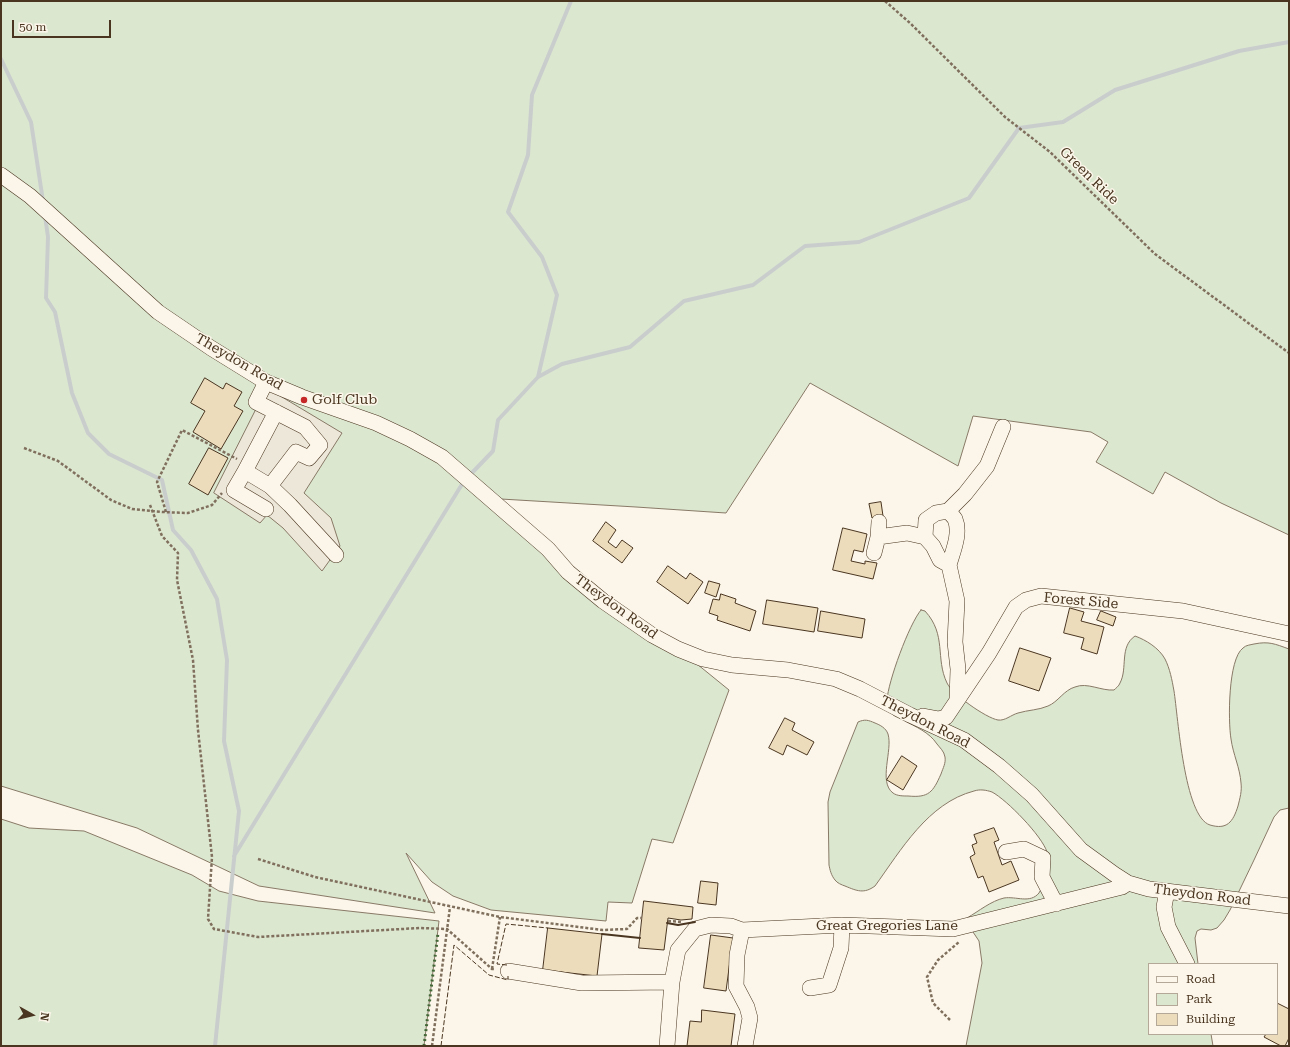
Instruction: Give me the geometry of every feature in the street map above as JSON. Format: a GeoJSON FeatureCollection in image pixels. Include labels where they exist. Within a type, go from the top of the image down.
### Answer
{"type":"FeatureCollection","features":[{"type":"Feature","properties":{"kind":"street","name":"Theydon Road"},"geometry":{"type":"LineString","coordinates":[[1,175],[30,196],[60,222],[158,312],[211,348],[266,382],[302,397],[376,423],[410,438],[442,457],[548,549],[568,572],[603,601],[652,635],[678,649],[703,659],[732,665],[788,670],[836,679],[860,689],[910,715],[964,740],[999,766],[1032,795],[1081,850],[1128,883],[1149,889],[1289,906]]}},
{"type":"Feature","properties":{"kind":"street"},"geometry":{"type":"LineString","coordinates":[[266,382],[256,402],[305,427],[320,445],[309,458],[296,452],[270,486]]}},
{"type":"Feature","properties":{"kind":"street"},"geometry":{"type":"LineString","coordinates":[[266,509],[234,490],[276,412]]}},
{"type":"Feature","properties":{"kind":"street"},"geometry":{"type":"LineString","coordinates":[[925,536],[926,520],[936,513],[948,511],[965,494],[987,466],[1002,427]]}},
{"type":"Feature","properties":{"kind":"street"},"geometry":{"type":"LineString","coordinates":[[246,468],[270,486],[290,505],[336,555]]}},
{"type":"Feature","properties":{"kind":"street"},"geometry":{"type":"LineString","coordinates":[[948,511],[955,519],[957,532],[956,542],[949,565],[957,601],[955,642],[958,669],[957,700]]}},
{"type":"Feature","properties":{"kind":"street"},"geometry":{"type":"LineString","coordinates":[[874,553],[878,537],[879,522]]}},
{"type":"Feature","properties":{"kind":"street"},"geometry":{"type":"LineString","coordinates":[[878,537],[907,533],[925,536],[933,546],[940,560],[949,565]]}},
{"type":"Feature","properties":{"kind":"street","name":"Forest Side"},"geometry":{"type":"LineString","coordinates":[[910,715],[939,719],[946,717],[989,653],[1016,607],[1026,600],[1041,596],[1183,612],[1289,634]]}},
{"type":"Feature","properties":{"kind":"street"},"geometry":{"type":"LineString","coordinates":[[1006,852],[1024,849],[1043,858],[1042,877],[1056,904]]}},
{"type":"Feature","properties":{"kind":"street","name":"Great Gregories Lane"},"geometry":{"type":"LineString","coordinates":[[672,982],[678,950],[696,929],[711,925],[731,926],[742,930],[842,924],[953,929],[1122,887],[1128,883]]}},
{"type":"Feature","properties":{"kind":"street"},"geometry":{"type":"LineString","coordinates":[[1167,891],[1164,907],[1168,927],[1186,963]]}},
{"type":"Feature","properties":{"kind":"street"},"geometry":{"type":"LineString","coordinates":[[810,988],[829,985],[841,948],[842,924]]}},
{"type":"Feature","properties":{"kind":"street"},"geometry":{"type":"LineString","coordinates":[[742,930],[737,955],[736,986],[747,1007],[750,1018],[745,1046]]}},
{"type":"Feature","properties":{"kind":"street"},"geometry":{"type":"LineString","coordinates":[[508,971],[582,983],[672,982],[667,1046]]}},
{"type":"Feature","properties":{"kind":"path","name":"Green Ride"},"geometry":{"type":"LineString","coordinates":[[885,1],[910,23],[1005,117],[1050,152],[1155,254],[1289,353]]}},
{"type":"Feature","properties":{"kind":"path"},"geometry":{"type":"LineString","coordinates":[[166,512],[156,482],[182,430],[246,468]]}},
{"type":"Feature","properties":{"kind":"path"},"geometry":{"type":"LineString","coordinates":[[24,448],[58,461],[111,500],[132,509],[188,513],[212,505],[222,493],[234,490]]}},
{"type":"Feature","properties":{"kind":"path"},"geometry":{"type":"LineString","coordinates":[[150,505],[162,536],[178,553],[177,580],[193,660],[198,730],[212,857],[208,919],[214,929],[258,937],[420,928],[447,929],[492,969],[508,971]]}},
{"type":"Feature","properties":{"kind":"path"},"geometry":{"type":"LineString","coordinates":[[258,859],[315,877],[500,917],[603,930],[627,929],[637,918],[642,918]]}},
{"type":"Feature","properties":{"kind":"path"},"geometry":{"type":"LineString","coordinates":[[432,1046],[450,907]]}},
{"type":"Feature","properties":{"kind":"path"},"geometry":{"type":"LineString","coordinates":[[492,969],[500,917]]}},
{"type":"Feature","properties":{"kind":"path"},"geometry":{"type":"LineString","coordinates":[[950,1020],[933,1003],[927,977],[938,960],[960,941]]}},
{"type":"Feature","properties":{"kind":"green space"},"geometry":{"type":"Polygon","coordinates":[[[1,1],[1289,1],[1289,535],[1221,503],[1165,472],[1153,494],[1096,462],[1108,442],[1091,432],[973,416],[958,466],[810,383],[726,513],[484,498],[528,537],[697,664],[729,690],[673,843],[652,839],[632,903],[608,902],[606,921],[491,910],[453,896],[432,882],[406,853],[435,913],[259,886],[137,828],[1,786],[1,1]]]}},
{"type":"Feature","properties":{"kind":"green space"},"geometry":{"type":"Polygon","coordinates":[[[921,610],[925,611],[932,620],[938,638],[944,674],[950,688],[962,699],[978,710],[998,720],[1006,719],[1018,713],[1048,706],[1071,689],[1080,686],[1114,690],[1119,685],[1122,677],[1125,652],[1130,641],[1135,636],[1152,645],[1165,659],[1171,675],[1180,742],[1188,786],[1194,804],[1201,818],[1210,825],[1216,826],[1225,825],[1234,816],[1241,792],[1240,777],[1233,750],[1230,730],[1230,691],[1234,664],[1238,654],[1245,646],[1259,643],[1272,644],[1289,649],[1289,808],[1280,810],[1274,817],[1224,920],[1217,928],[1211,930],[1201,929],[1197,931],[1195,938],[1198,963],[1148,963],[1148,1035],[1211,1035],[1213,1046],[966,1046],[982,963],[979,941],[967,918],[999,899],[1027,899],[1035,896],[1039,893],[1042,886],[1048,864],[1047,852],[1044,845],[1031,828],[1015,810],[992,792],[978,790],[958,797],[929,817],[906,843],[875,886],[871,889],[860,891],[849,888],[836,881],[829,865],[828,802],[830,792],[858,722],[865,720],[870,721],[884,728],[888,734],[889,748],[886,774],[889,788],[893,793],[900,796],[926,795],[933,789],[944,766],[944,753],[934,740],[922,730],[893,715],[887,704],[891,680],[905,640],[921,610]]]}},
{"type":"Feature","properties":{"kind":"green space"},"geometry":{"type":"Polygon","coordinates":[[[1,819],[29,828],[84,831],[192,875],[219,891],[258,901],[439,921],[424,1046],[1,1046],[1,819]]]}},
{"type":"Feature","properties":{"kind":"shaded area"},"geometry":{"type":"Polygon","coordinates":[[[267,388],[342,433],[304,493],[331,518],[340,546],[322,571],[283,528],[267,515],[260,523],[214,493],[267,388]]]}},
{"type":"Feature","properties":{"kind":"building"},"geometry":{"type":"Polygon","coordinates":[[[205,378],[223,389],[226,383],[242,392],[234,406],[243,411],[221,449],[193,432],[205,411],[191,403],[205,378]]]}},
{"type":"Feature","properties":{"kind":"building"},"geometry":{"type":"Polygon","coordinates":[[[209,448],[228,458],[208,495],[189,484],[209,448]]]}},
{"type":"Feature","properties":{"kind":"building"},"geometry":{"type":"Polygon","coordinates":[[[881,502],[883,516],[872,518],[869,504],[881,502]]]}},
{"type":"Feature","properties":{"kind":"building"},"geometry":{"type":"Polygon","coordinates":[[[606,522],[616,530],[608,542],[616,548],[622,540],[633,548],[622,563],[593,541],[606,522]]]}},
{"type":"Feature","properties":{"kind":"building"},"geometry":{"type":"Polygon","coordinates":[[[843,528],[867,534],[863,552],[854,550],[851,561],[865,564],[865,561],[877,563],[873,579],[833,570],[843,528]]]}},
{"type":"Feature","properties":{"kind":"building"},"geometry":{"type":"Polygon","coordinates":[[[668,566],[686,579],[690,573],[703,582],[688,604],[657,582],[668,566]]]}},
{"type":"Feature","properties":{"kind":"building"},"geometry":{"type":"Polygon","coordinates":[[[709,581],[720,584],[716,597],[705,593],[709,581]]]}},
{"type":"Feature","properties":{"kind":"building"},"geometry":{"type":"Polygon","coordinates":[[[721,594],[736,599],[735,603],[756,611],[750,631],[717,620],[718,616],[709,613],[713,599],[719,600],[721,594]]]}},
{"type":"Feature","properties":{"kind":"building"},"geometry":{"type":"Polygon","coordinates":[[[767,600],[818,608],[814,632],[763,624],[767,600]]]}},
{"type":"Feature","properties":{"kind":"building"},"geometry":{"type":"Polygon","coordinates":[[[1070,608],[1084,612],[1081,621],[1104,627],[1097,654],[1081,649],[1084,638],[1064,633],[1070,608]]]}},
{"type":"Feature","properties":{"kind":"building"},"geometry":{"type":"Polygon","coordinates":[[[821,611],[865,619],[862,638],[818,631],[821,611]]]}},
{"type":"Feature","properties":{"kind":"building"},"geometry":{"type":"Polygon","coordinates":[[[1101,611],[1116,617],[1113,626],[1097,620],[1101,611]]]}},
{"type":"Feature","properties":{"kind":"building"},"geometry":{"type":"Polygon","coordinates":[[[1020,648],[1051,658],[1039,691],[1009,681],[1020,648]]]}},
{"type":"Feature","properties":{"kind":"building"},"geometry":{"type":"Polygon","coordinates":[[[785,718],[795,723],[792,730],[814,742],[807,755],[787,745],[783,755],[769,748],[785,718]]]}},
{"type":"Feature","properties":{"kind":"building"},"geometry":{"type":"Polygon","coordinates":[[[902,756],[917,766],[903,790],[887,780],[902,756]]]}},
{"type":"Feature","properties":{"kind":"building"},"geometry":{"type":"Polygon","coordinates":[[[994,828],[999,840],[994,842],[1002,865],[1011,861],[1019,880],[989,892],[983,876],[978,878],[970,857],[975,854],[972,845],[977,843],[974,835],[994,828]]]}},
{"type":"Feature","properties":{"kind":"building"},"geometry":{"type":"Polygon","coordinates":[[[701,881],[718,883],[716,905],[698,903],[701,881]]]}},
{"type":"Feature","properties":{"kind":"building"},"geometry":{"type":"Polygon","coordinates":[[[644,901],[693,907],[692,919],[681,920],[668,918],[664,950],[639,948],[644,901]]]}},
{"type":"Feature","properties":{"kind":"building"},"geometry":{"type":"Polygon","coordinates":[[[548,928],[602,934],[597,976],[543,970],[548,928]]]}},
{"type":"Feature","properties":{"kind":"building"},"geometry":{"type":"Polygon","coordinates":[[[711,935],[733,938],[726,991],[704,988],[711,935]]]}},
{"type":"Feature","properties":{"kind":"building"},"geometry":{"type":"Polygon","coordinates":[[[1278,1004],[1289,1009],[1289,1038],[1285,1046],[1281,1046],[1264,1037],[1265,1035],[1278,1035],[1278,1004]]]}},
{"type":"Feature","properties":{"kind":"building"},"geometry":{"type":"Polygon","coordinates":[[[702,1010],[735,1014],[731,1046],[687,1046],[690,1021],[701,1022],[702,1010]]]}},
{"type":"Feature","properties":{"kind":"waterway"},"geometry":{"type":"LineString","coordinates":[[538,377],[557,295],[542,257],[508,212],[528,155],[532,95],[571,1]]}},
{"type":"Feature","properties":{"kind":"waterway"},"geometry":{"type":"LineString","coordinates":[[469,476],[493,451],[498,420],[538,377],[562,364],[630,347],[684,301],[753,285],[805,246],[859,242],[969,198],[1019,128],[1063,122],[1115,90],[1239,51],[1289,42]]}},
{"type":"Feature","properties":{"kind":"waterway"},"geometry":{"type":"LineString","coordinates":[[1,59],[31,122],[43,201]]}},
{"type":"Feature","properties":{"kind":"waterway"},"geometry":{"type":"LineString","coordinates":[[45,216],[48,237],[46,298],[55,312],[72,393],[88,433],[109,454],[162,480],[173,530],[191,550],[217,599],[227,660],[224,741],[239,811],[215,1046]]}},
{"type":"Feature","properties":{"kind":"waterway"},"geometry":{"type":"LineString","coordinates":[[234,856],[464,481]]}},
{"type":"Feature","properties":{"kind":"hedge"},"geometry":{"type":"LineString","coordinates":[[424,1046],[438,933]]}},
{"type":"Feature","properties":{"kind":"fence"},"geometry":{"type":"LineString","coordinates":[[507,965],[497,964],[506,924],[548,928]]}},
{"type":"Feature","properties":{"kind":"fence"},"geometry":{"type":"LineString","coordinates":[[441,1046],[454,945],[489,975],[508,980],[508,976]]}},
{"type":"Feature","properties":{"kind":"wall"},"geometry":{"type":"LineString","coordinates":[[667,923],[678,925],[695,922]]}},
{"type":"Feature","properties":{"kind":"wall"},"geometry":{"type":"LineString","coordinates":[[602,934],[640,938]]}},
{"type":"Feature","properties":{"kind":"place","name":"Golf Club"},"geometry":{"type":"Point","coordinates":[304,400]}}]}
